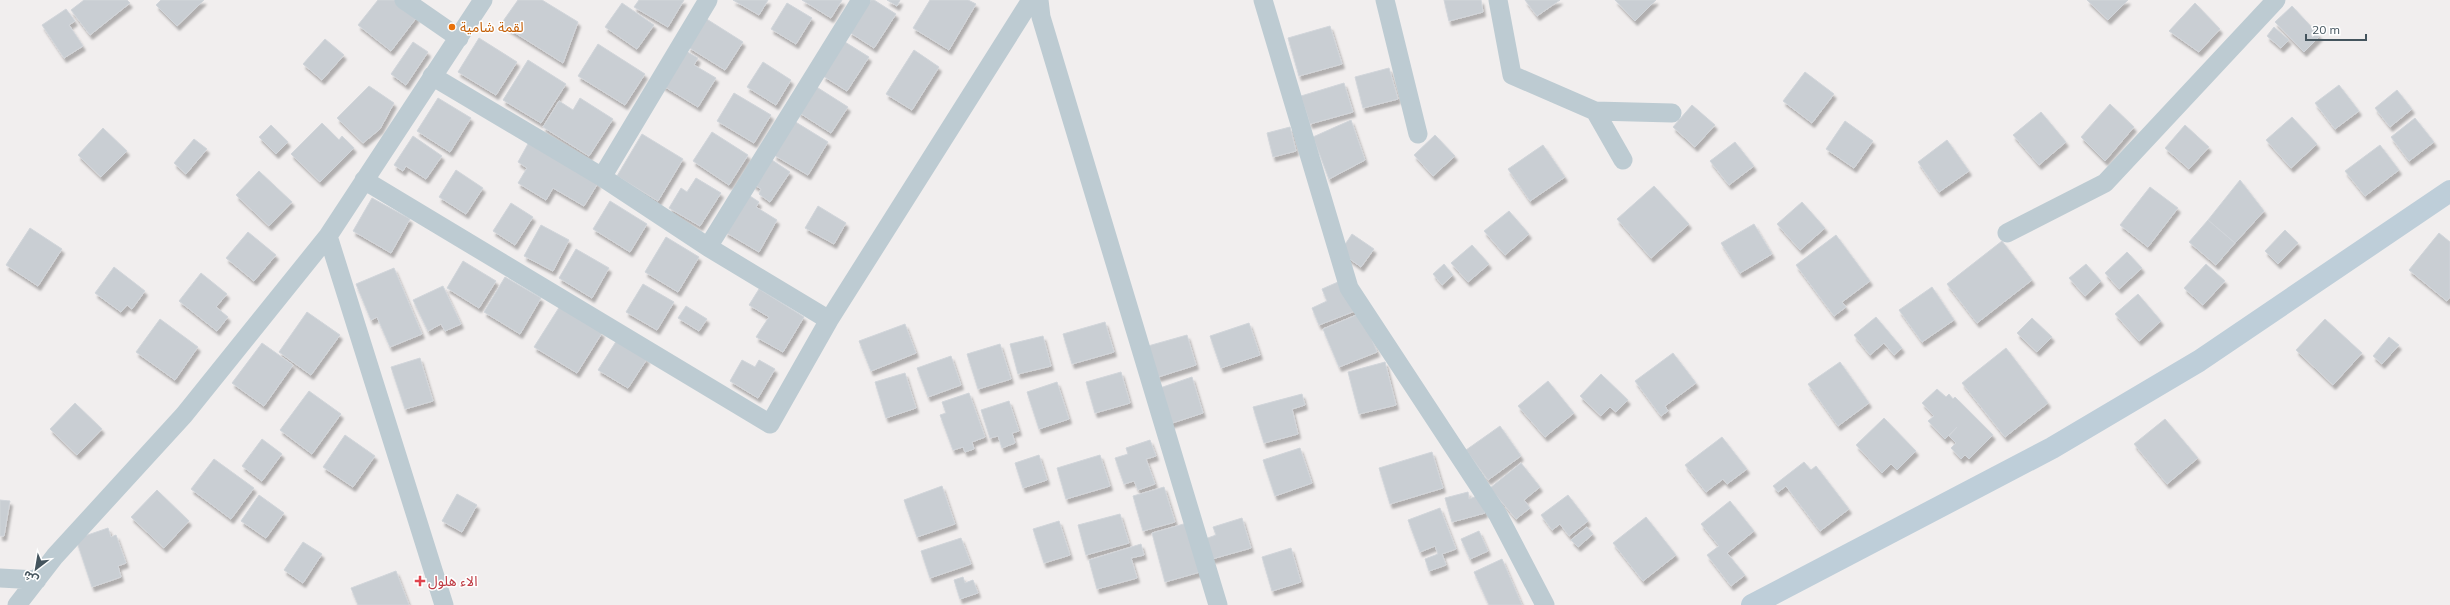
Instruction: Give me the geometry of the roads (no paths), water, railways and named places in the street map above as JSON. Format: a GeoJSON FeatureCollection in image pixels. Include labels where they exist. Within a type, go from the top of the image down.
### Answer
{"type":"FeatureCollection","features":[{"type":"Feature","properties":{"kind":"street"},"geometry":{"type":"LineString","coordinates":[[404,0],[459,38]]}},
{"type":"Feature","properties":{"kind":"street"},"geometry":{"type":"LineString","coordinates":[[17,605],[54,556],[184,415],[328,236],[483,0]]}},
{"type":"Feature","properties":{"kind":"street"},"geometry":{"type":"LineString","coordinates":[[602,178],[708,0]]}},
{"type":"Feature","properties":{"kind":"street"},"geometry":{"type":"LineString","coordinates":[[708,246],[861,0]]}},
{"type":"Feature","properties":{"kind":"street"},"geometry":{"type":"LineString","coordinates":[[364,180],[770,424],[829,320],[1031,0]]}},
{"type":"Feature","properties":{"kind":"street"},"geometry":{"type":"LineString","coordinates":[[1039,0],[1043,24],[1218,605]]}},
{"type":"Feature","properties":{"kind":"street"},"geometry":{"type":"LineString","coordinates":[[1263,0],[1349,288],[1498,515],[1546,605]]}},
{"type":"Feature","properties":{"kind":"street"},"geometry":{"type":"LineString","coordinates":[[1385,0],[1418,134]]}},
{"type":"Feature","properties":{"kind":"street"},"geometry":{"type":"LineString","coordinates":[[1498,0],[1512,75],[1596,111],[1672,113]]}},
{"type":"Feature","properties":{"kind":"street"},"geometry":{"type":"LineString","coordinates":[[2007,233],[2105,183],[2276,0]]}},
{"type":"Feature","properties":{"kind":"street"},"geometry":{"type":"LineString","coordinates":[[432,76],[602,178],[708,246],[829,320]]}},
{"type":"Feature","properties":{"kind":"street"},"geometry":{"type":"LineString","coordinates":[[1596,111],[1624,160]]}},
{"type":"Feature","properties":{"kind":"street"},"geometry":{"type":"LineString","coordinates":[[1752,605],[2052,448],[2192,365],[2450,191]]}},
{"type":"Feature","properties":{"kind":"street"},"geometry":{"type":"LineString","coordinates":[[328,236],[444,605]]}},
{"type":"Feature","properties":{"kind":"street"},"geometry":{"type":"LineString","coordinates":[[0,578],[37,580]]}},
{"type":"Feature","properties":{"kind":"place","name":"لقمة شامية"},"geometry":{"type":"Point","coordinates":[452,27]}},
{"type":"Feature","properties":{"kind":"place","name":"الاء هلول"},"geometry":{"type":"Point","coordinates":[420,581]}}]}
